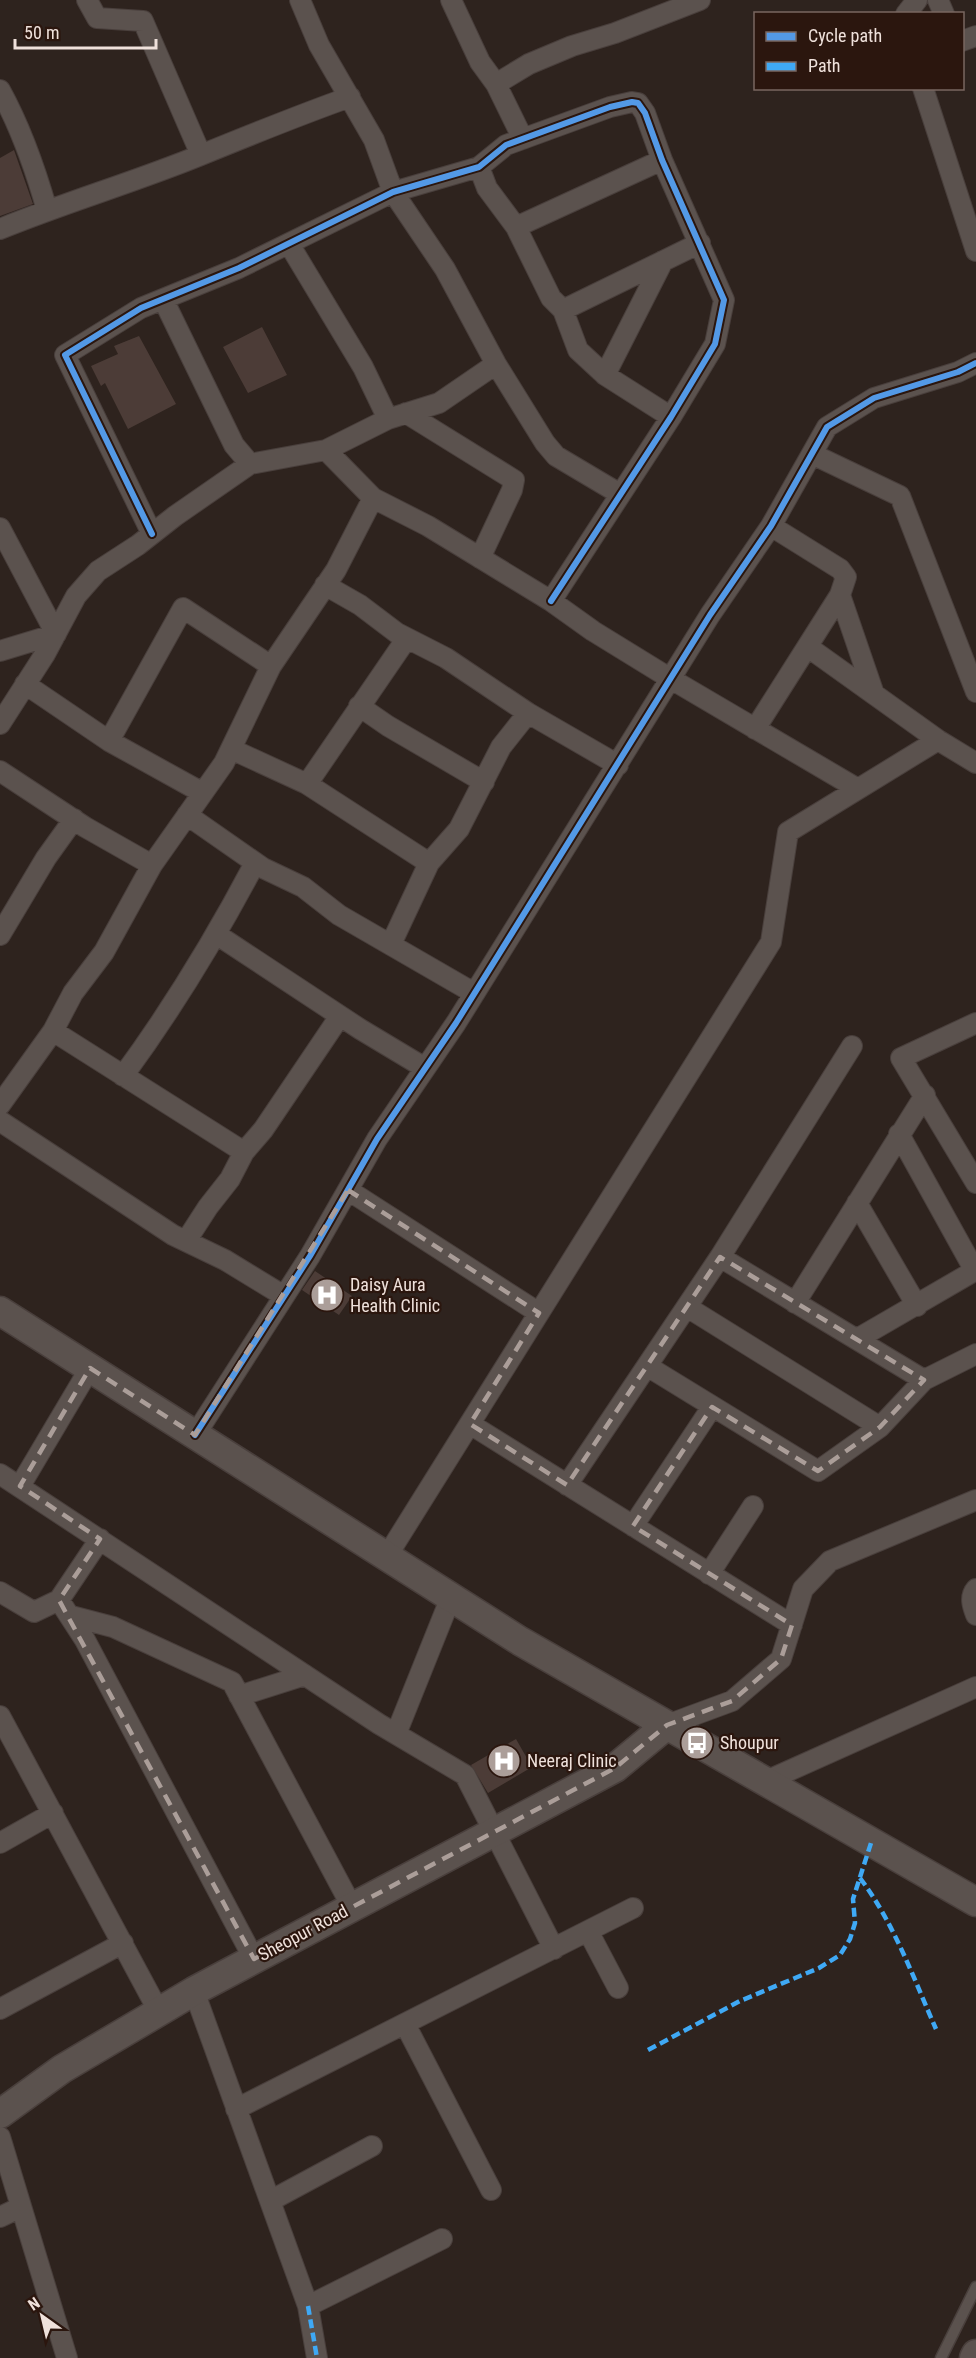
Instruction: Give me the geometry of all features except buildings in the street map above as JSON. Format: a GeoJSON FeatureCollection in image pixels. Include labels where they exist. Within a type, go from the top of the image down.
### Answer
{"type":"FeatureCollection","features":[{"type":"Feature","properties":{"kind":"street"},"geometry":{"type":"LineString","coordinates":[[87,0],[97,18],[143,21],[201,155]]}},
{"type":"Feature","properties":{"kind":"street"},"geometry":{"type":"LineString","coordinates":[[300,0],[319,45],[374,140],[393,192],[445,269],[496,364],[545,443],[556,456],[620,495]]}},
{"type":"Feature","properties":{"kind":"street"},"geometry":{"type":"LineString","coordinates":[[452,0],[480,62],[496,84],[523,139]]}},
{"type":"Feature","properties":{"kind":"street"},"geometry":{"type":"LineString","coordinates":[[496,84],[529,64],[700,0]]}},
{"type":"Feature","properties":{"kind":"street"},"geometry":{"type":"LineString","coordinates":[[908,12],[917,0]]}},
{"type":"Feature","properties":{"kind":"street"},"geometry":{"type":"LineString","coordinates":[[0,90],[12,112],[33,163],[47,210]]}},
{"type":"Feature","properties":{"kind":"street"},"geometry":{"type":"LineString","coordinates":[[923,90],[976,251]]}},
{"type":"Feature","properties":{"kind":"street"},"geometry":{"type":"LineString","coordinates":[[0,229],[350,97]]}},
{"type":"Feature","properties":{"kind":"street"},"geometry":{"type":"LineString","coordinates":[[152,534],[65,355],[141,308],[239,268],[393,192],[479,167],[506,145],[610,107],[632,102],[638,103],[645,113],[662,160],[724,300],[715,344],[671,417],[551,601]]}},
{"type":"Feature","properties":{"kind":"street"},"geometry":{"type":"LineString","coordinates":[[516,227],[662,160]]}},
{"type":"Feature","properties":{"kind":"street"},"geometry":{"type":"LineString","coordinates":[[479,167],[488,188],[516,227],[551,298],[562,310],[579,350],[605,375],[671,417]]}},
{"type":"Feature","properties":{"kind":"street"},"geometry":{"type":"LineString","coordinates":[[562,310],[700,243]]}},
{"type":"Feature","properties":{"kind":"street"},"geometry":{"type":"LineString","coordinates":[[289,244],[363,367],[397,416],[514,480],[512,490],[480,558]]}},
{"type":"Feature","properties":{"kind":"street"},"geometry":{"type":"LineString","coordinates":[[605,375],[663,261]]}},
{"type":"Feature","properties":{"kind":"street"},"geometry":{"type":"LineString","coordinates":[[163,299],[234,446],[250,464]]}},
{"type":"Feature","properties":{"kind":"street"},"geometry":{"type":"LineString","coordinates":[[195,1435],[310,1256],[376,1139],[474,993],[710,615],[771,526],[827,427],[874,398],[958,372],[976,363]]}},
{"type":"Feature","properties":{"kind":"street"},"geometry":{"type":"LineString","coordinates":[[0,722],[56,634],[76,596],[98,571],[250,464],[326,450],[397,416],[439,404],[496,364]]}},
{"type":"Feature","properties":{"kind":"street"},"geometry":{"type":"LineString","coordinates":[[326,450],[373,498],[428,526],[551,601],[593,631],[671,679],[858,789]]}},
{"type":"Feature","properties":{"kind":"street"},"geometry":{"type":"LineString","coordinates":[[812,454],[900,496],[971,657],[976,692]]}},
{"type":"Feature","properties":{"kind":"street"},"geometry":{"type":"LineString","coordinates":[[0,1105],[53,1031],[73,993],[104,952],[152,865],[224,763],[271,666],[336,570],[373,498]]}},
{"type":"Feature","properties":{"kind":"street"},"geometry":{"type":"LineString","coordinates":[[755,729],[840,596],[846,577],[840,569],[771,526]]}},
{"type":"Feature","properties":{"kind":"street"},"geometry":{"type":"LineString","coordinates":[[0,528],[56,634]]}},
{"type":"Feature","properties":{"kind":"street"},"geometry":{"type":"LineString","coordinates":[[325,585],[360,605],[407,638],[446,658],[528,713],[618,765]]}},
{"type":"Feature","properties":{"kind":"street"},"geometry":{"type":"LineString","coordinates":[[840,596],[874,694]]}},
{"type":"Feature","properties":{"kind":"street"},"geometry":{"type":"LineString","coordinates":[[109,741],[183,608],[271,666]]}},
{"type":"Feature","properties":{"kind":"street"},"geometry":{"type":"LineString","coordinates":[[0,651],[56,634]]}},
{"type":"Feature","properties":{"kind":"street"},"geometry":{"type":"LineString","coordinates":[[307,784],[407,638]]}},
{"type":"Feature","properties":{"kind":"street"},"geometry":{"type":"LineString","coordinates":[[807,647],[938,740],[976,763]]}},
{"type":"Feature","properties":{"kind":"street"},"geometry":{"type":"LineString","coordinates":[[25,684],[109,741],[203,793]]}},
{"type":"Feature","properties":{"kind":"street"},"geometry":{"type":"LineString","coordinates":[[359,706],[388,726],[484,782]]}},
{"type":"Feature","properties":{"kind":"street"},"geometry":{"type":"LineString","coordinates":[[391,944],[429,863],[459,829],[501,747],[528,713]]}},
{"type":"Feature","properties":{"kind":"street"},"geometry":{"type":"LineString","coordinates":[[387,1556],[771,942],[788,832],[938,740]]}},
{"type":"Feature","properties":{"kind":"street"},"geometry":{"type":"LineString","coordinates":[[231,748],[307,784],[429,863]]}},
{"type":"Feature","properties":{"kind":"street"},"geometry":{"type":"LineString","coordinates":[[0,771],[74,819],[152,865]]}},
{"type":"Feature","properties":{"kind":"street"},"geometry":{"type":"LineString","coordinates":[[187,815],[255,863],[303,887],[339,915],[474,993]]}},
{"type":"Feature","properties":{"kind":"street"},"geometry":{"type":"LineString","coordinates":[[0,935],[46,858],[74,819]]}},
{"type":"Feature","properties":{"kind":"street"},"geometry":{"type":"LineString","coordinates":[[123,1076],[159,1027],[216,934],[255,863]]}},
{"type":"Feature","properties":{"kind":"street"},"geometry":{"type":"LineString","coordinates":[[216,934],[340,1016],[425,1068]]}},
{"type":"Feature","properties":{"kind":"street"},"geometry":{"type":"LineString","coordinates":[[186,1241],[230,1179],[244,1152],[263,1130],[340,1016]]}},
{"type":"Feature","properties":{"kind":"street"},"geometry":{"type":"LineString","coordinates":[[976,1023],[901,1059],[925,1095],[976,1183]]}},
{"type":"Feature","properties":{"kind":"street"},"geometry":{"type":"LineString","coordinates":[[53,1031],[244,1152]]}},
{"type":"Feature","properties":{"kind":"street"},"geometry":{"type":"LineString","coordinates":[[567,1485],[720,1257],[852,1046]]}},
{"type":"Feature","properties":{"kind":"street"},"geometry":{"type":"LineString","coordinates":[[795,1303],[925,1095]]}},
{"type":"Feature","properties":{"kind":"street"},"geometry":{"type":"LineString","coordinates":[[0,1121],[69,1168],[186,1241],[225,1260],[284,1296]]}},
{"type":"Feature","properties":{"kind":"street"},"geometry":{"type":"LineString","coordinates":[[857,1339],[975,1270],[899,1134]]}},
{"type":"Feature","properties":{"kind":"street"},"geometry":{"type":"LineString","coordinates":[[348,1190],[539,1313]]}},
{"type":"Feature","properties":{"kind":"street"},"geometry":{"type":"LineString","coordinates":[[857,1203],[917,1306]]}},
{"type":"Feature","properties":{"kind":"street"},"geometry":{"type":"LineString","coordinates":[[720,1257],[924,1380]]}},
{"type":"Feature","properties":{"kind":"street"},"geometry":{"type":"LineString","coordinates":[[687,1306],[880,1427]]}},
{"type":"Feature","properties":{"kind":"street"},"geometry":{"type":"LineString","coordinates":[[0,1311],[520,1641],[976,1902]]}},
{"type":"Feature","properties":{"kind":"street"},"geometry":{"type":"LineString","coordinates":[[647,1366],[818,1470],[880,1427],[924,1380],[976,1354]]}},
{"type":"Feature","properties":{"kind":"street"},"geometry":{"type":"LineString","coordinates":[[20,1486],[90,1368]]}},
{"type":"Feature","properties":{"kind":"street"},"geometry":{"type":"LineString","coordinates":[[633,1526],[712,1407]]}},
{"type":"Feature","properties":{"kind":"street"},"geometry":{"type":"LineString","coordinates":[[470,1424],[792,1625]]}},
{"type":"Feature","properties":{"kind":"street"},"geometry":{"type":"LineString","coordinates":[[0,1474],[305,1675],[465,1776],[554,1949]]}},
{"type":"Feature","properties":{"kind":"street"},"geometry":{"type":"LineString","coordinates":[[667,1725],[732,1701],[781,1659],[803,1589],[830,1561],[976,1500]]}},
{"type":"Feature","properties":{"kind":"street"},"geometry":{"type":"LineString","coordinates":[[709,1574],[753,1506]]}},
{"type":"Feature","properties":{"kind":"street"},"geometry":{"type":"LineString","coordinates":[[0,1593],[34,1612],[59,1600],[100,1539]]}},
{"type":"Feature","properties":{"kind":"street"},"geometry":{"type":"LineString","coordinates":[[976,1589],[972,1604],[976,1616]]}},
{"type":"Feature","properties":{"kind":"street"},"geometry":{"type":"LineString","coordinates":[[396,1734],[451,1597]]}},
{"type":"Feature","properties":{"kind":"street"},"geometry":{"type":"LineString","coordinates":[[59,1600],[71,1616],[254,1959]]}},
{"type":"Feature","properties":{"kind":"street"},"geometry":{"type":"LineString","coordinates":[[71,1616],[113,1627],[232,1682],[352,1907]]}},
{"type":"Feature","properties":{"kind":"street"},"geometry":{"type":"LineString","coordinates":[[239,1696],[305,1675]]}},
{"type":"Feature","properties":{"kind":"street"},"geometry":{"type":"LineString","coordinates":[[764,1782],[976,1687]]}},
{"type":"Feature","properties":{"kind":"street"},"geometry":{"type":"LineString","coordinates":[[0,1716],[159,2012]]}},
{"type":"Feature","properties":{"kind":"street","name":"Sheopur Road"},"geometry":{"type":"LineString","coordinates":[[0,2114],[62,2069],[194,1991],[615,1768],[667,1725]]}},
{"type":"Feature","properties":{"kind":"street"},"geometry":{"type":"LineString","coordinates":[[0,1843],[53,1813]]}},
{"type":"Feature","properties":{"kind":"street"},"geometry":{"type":"LineString","coordinates":[[236,2109],[633,1908]]}},
{"type":"Feature","properties":{"kind":"street"},"geometry":{"type":"LineString","coordinates":[[588,1931],[618,1988]]}},
{"type":"Feature","properties":{"kind":"street"},"geometry":{"type":"LineString","coordinates":[[0,2009],[123,1943]]}},
{"type":"Feature","properties":{"kind":"street"},"geometry":{"type":"LineString","coordinates":[[194,1991],[308,2306],[316,2358]]}},
{"type":"Feature","properties":{"kind":"street"},"geometry":{"type":"LineString","coordinates":[[405,2024],[491,2190]]}},
{"type":"Feature","properties":{"kind":"street"},"geometry":{"type":"LineString","coordinates":[[0,2137],[67,2358]]}},
{"type":"Feature","properties":{"kind":"street"},"geometry":{"type":"LineString","coordinates":[[270,2201],[372,2146]]}},
{"type":"Feature","properties":{"kind":"street"},"geometry":{"type":"LineString","coordinates":[[0,2217],[21,2207]]}},
{"type":"Feature","properties":{"kind":"street"},"geometry":{"type":"LineString","coordinates":[[308,2306],[442,2239]]}},
{"type":"Feature","properties":{"kind":"street"},"geometry":{"type":"LineString","coordinates":[[974,2358],[976,2354]]}},
{"type":"Feature","properties":{"kind":"lane"},"geometry":{"type":"LineString","coordinates":[[941,2358],[976,2287]]}},
{"type":"Feature","properties":{"kind":"highlighted area"},"geometry":{"type":"Polygon","coordinates":[[[348,1190],[539,1313],[470,1424],[567,1485],[720,1257],[924,1380],[880,1427],[818,1471],[712,1407],[633,1526],[792,1625],[781,1659],[732,1701],[667,1725],[615,1768],[254,1959],[59,1600],[100,1539],[20,1486],[90,1368],[195,1435],[348,1190]]]}},
{"type":"Feature","properties":{"kind":"marked path"},"geometry":{"type":"LineString","coordinates":[[648,2050],[740,2001],[819,1968],[840,1955],[850,1939],[855,1923],[853,1899],[871,1843]]}},
{"type":"Feature","properties":{"kind":"marked path"},"geometry":{"type":"LineString","coordinates":[[860,1878],[893,1932],[936,2029]]}},
{"type":"Feature","properties":{"kind":"marked path"},"geometry":{"type":"LineString","coordinates":[[308,2306],[317,2358]]}},
{"type":"Feature","properties":{"kind":"cycle path"},"geometry":{"type":"LineString","coordinates":[[152,534],[65,355],[141,308],[239,268],[393,192],[479,167],[506,145],[610,107],[632,102],[638,103],[645,113],[662,160],[724,300],[715,344],[671,417],[551,601]]}},
{"type":"Feature","properties":{"kind":"cycle path"},"geometry":{"type":"LineString","coordinates":[[195,1435],[310,1256],[377,1139],[456,1023],[710,615],[771,526],[827,427],[874,398],[958,372],[976,363]]}},
{"type":"Feature","properties":{"kind":"place","name":"Daisy Aura Health Clinic"},"geometry":{"type":"Point","coordinates":[327,1295]}},
{"type":"Feature","properties":{"kind":"place","name":"Shoupur"},"geometry":{"type":"Point","coordinates":[697,1743]}},
{"type":"Feature","properties":{"kind":"place","name":"Neeraj Clinic"},"geometry":{"type":"Point","coordinates":[504,1761]}}]}
